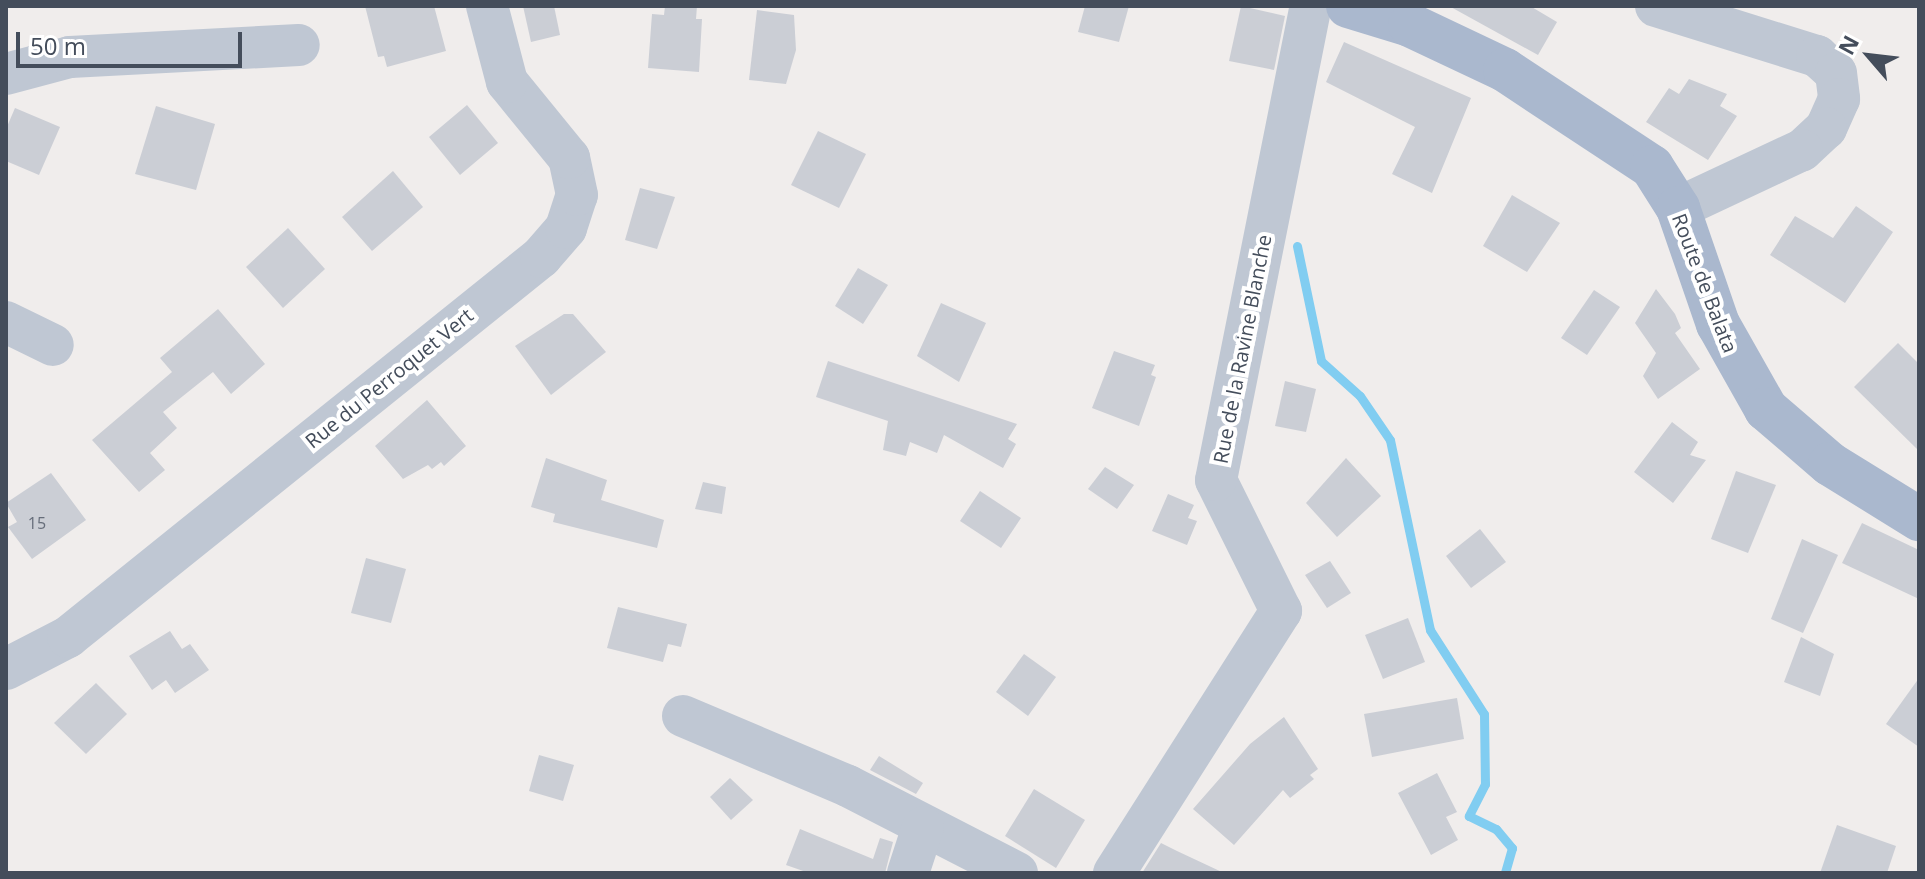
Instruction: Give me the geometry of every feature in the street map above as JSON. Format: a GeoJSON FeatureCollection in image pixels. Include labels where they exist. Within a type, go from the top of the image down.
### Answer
{"type":"FeatureCollection","features":[{"type":"Feature","properties":{"kind":"main road","name":"Route de Balata"},"geometry":{"type":"LineString","coordinates":[[1348,6],[1410,25],[1505,70],[1652,167],[1678,208],[1718,324],[1766,409],[1830,464],[1919,519]]}},
{"type":"Feature","properties":{"kind":"street","name":"Rue du Perroquet Vert"},"geometry":{"type":"LineString","coordinates":[[6,669],[68,637],[541,257],[566,228],[577,195],[569,158],[507,82],[487,6]]}},
{"type":"Feature","properties":{"kind":"street","name":"Rue de la Ravine Blanche"},"geometry":{"type":"LineString","coordinates":[[1114,873],[1281,611],[1216,480],[1311,6]]}},
{"type":"Feature","properties":{"kind":"street"},"geometry":{"type":"LineString","coordinates":[[1656,6],[1817,56],[1836,73],[1839,99],[1826,128],[1802,150],[1678,208]]}},
{"type":"Feature","properties":{"kind":"street"},"geometry":{"type":"LineString","coordinates":[[6,74],[70,57],[299,45]]}},
{"type":"Feature","properties":{"kind":"street"},"geometry":{"type":"LineString","coordinates":[[6,322],[53,345]]}},
{"type":"Feature","properties":{"kind":"street"},"geometry":{"type":"LineString","coordinates":[[683,716],[848,786],[1017,873]]}},
{"type":"Feature","properties":{"kind":"street"},"geometry":{"type":"LineString","coordinates":[[908,873],[923,827]]}},
{"type":"Feature","properties":{"kind":"building"},"geometry":{"type":"Polygon","coordinates":[[[365,6],[434,6],[446,51],[387,67],[384,56],[378,57],[365,6]]]}},
{"type":"Feature","properties":{"kind":"building"},"geometry":{"type":"Polygon","coordinates":[[[523,6],[554,6],[560,35],[531,42],[523,6]]]}},
{"type":"Feature","properties":{"kind":"building"},"geometry":{"type":"Polygon","coordinates":[[[665,6],[697,6],[696,19],[702,19],[699,72],[648,68],[652,14],[664,15],[665,6]]]}},
{"type":"Feature","properties":{"kind":"building"},"geometry":{"type":"Polygon","coordinates":[[[1085,6],[1129,6],[1119,42],[1078,32],[1085,6]]]}},
{"type":"Feature","properties":{"kind":"building"},"geometry":{"type":"Polygon","coordinates":[[[1241,6],[1285,16],[1274,70],[1229,61],[1241,6]]]}},
{"type":"Feature","properties":{"kind":"building"},"geometry":{"type":"Polygon","coordinates":[[[1449,6],[1530,6],[1557,22],[1538,55],[1449,6]]]}},
{"type":"Feature","properties":{"kind":"building"},"geometry":{"type":"Polygon","coordinates":[[[757,10],[794,15],[796,50],[786,84],[749,80],[757,10]]]}},
{"type":"Feature","properties":{"kind":"building"},"geometry":{"type":"Polygon","coordinates":[[[1344,42],[1471,98],[1432,193],[1392,174],[1415,127],[1326,82],[1344,42]]]}},
{"type":"Feature","properties":{"kind":"building"},"geometry":{"type":"Polygon","coordinates":[[[1689,79],[1727,94],[1720,106],[1737,116],[1708,160],[1646,122],[1669,88],[1679,94],[1689,79]]]}},
{"type":"Feature","properties":{"kind":"building"},"geometry":{"type":"Polygon","coordinates":[[[467,105],[498,143],[460,175],[429,137],[467,105]]]}},
{"type":"Feature","properties":{"kind":"building"},"geometry":{"type":"Polygon","coordinates":[[[156,106],[215,124],[196,190],[135,174],[156,106]]]}},
{"type":"Feature","properties":{"kind":"building"},"geometry":{"type":"Polygon","coordinates":[[[15,108],[60,127],[39,175],[6,161],[6,129],[15,108]]]}},
{"type":"Feature","properties":{"kind":"building"},"geometry":{"type":"Polygon","coordinates":[[[818,131],[866,154],[839,208],[791,185],[818,131]]]}},
{"type":"Feature","properties":{"kind":"building"},"geometry":{"type":"Polygon","coordinates":[[[393,171],[423,207],[372,251],[342,217],[393,171]]]}},
{"type":"Feature","properties":{"kind":"building"},"geometry":{"type":"Polygon","coordinates":[[[640,188],[675,197],[657,249],[625,240],[640,188]]]}},
{"type":"Feature","properties":{"kind":"building"},"geometry":{"type":"Polygon","coordinates":[[[1512,195],[1560,223],[1527,272],[1483,246],[1512,195]]]}},
{"type":"Feature","properties":{"kind":"building"},"geometry":{"type":"Polygon","coordinates":[[[1856,206],[1893,232],[1845,303],[1770,255],[1795,216],[1833,238],[1856,206]]]}},
{"type":"Feature","properties":{"kind":"building"},"geometry":{"type":"Polygon","coordinates":[[[288,228],[325,269],[283,308],[246,267],[288,228]]]}},
{"type":"Feature","properties":{"kind":"building"},"geometry":{"type":"Polygon","coordinates":[[[858,268],[888,285],[863,324],[835,306],[858,268]]]}},
{"type":"Feature","properties":{"kind":"building"},"geometry":{"type":"Polygon","coordinates":[[[1656,289],[1675,314],[1681,328],[1675,333],[1700,369],[1658,399],[1643,376],[1656,353],[1635,323],[1656,289]]]}},
{"type":"Feature","properties":{"kind":"building"},"geometry":{"type":"Polygon","coordinates":[[[1594,290],[1620,307],[1587,355],[1561,338],[1594,290]]]}},
{"type":"Feature","properties":{"kind":"building"},"geometry":{"type":"Polygon","coordinates":[[[941,303],[986,323],[959,382],[917,356],[941,303]]]}},
{"type":"Feature","properties":{"kind":"building"},"geometry":{"type":"Polygon","coordinates":[[[218,309],[265,364],[231,394],[213,372],[163,412],[177,428],[150,453],[165,470],[139,492],[92,440],[172,372],[160,358],[218,309]]]}},
{"type":"Feature","properties":{"kind":"building"},"geometry":{"type":"Polygon","coordinates":[[[564,314],[573,314],[606,352],[551,395],[515,346],[564,314]]]}},
{"type":"Feature","properties":{"kind":"building"},"geometry":{"type":"Polygon","coordinates":[[[1898,343],[1919,364],[1919,451],[1854,387],[1898,343]]]}},
{"type":"Feature","properties":{"kind":"building"},"geometry":{"type":"Polygon","coordinates":[[[1114,351],[1155,365],[1151,375],[1156,377],[1139,426],[1092,408],[1114,351]]]}},
{"type":"Feature","properties":{"kind":"building"},"geometry":{"type":"Polygon","coordinates":[[[828,361],[1017,424],[1008,439],[1016,444],[1003,468],[944,435],[937,453],[910,442],[906,456],[883,450],[888,421],[816,397],[828,361]]]}},
{"type":"Feature","properties":{"kind":"building"},"geometry":{"type":"Polygon","coordinates":[[[1285,381],[1316,389],[1306,432],[1275,426],[1285,381]]]}},
{"type":"Feature","properties":{"kind":"building"},"geometry":{"type":"Polygon","coordinates":[[[427,400],[466,446],[444,466],[441,462],[432,469],[428,465],[403,479],[375,446],[427,400]]]}},
{"type":"Feature","properties":{"kind":"building"},"geometry":{"type":"Polygon","coordinates":[[[1672,422],[1698,442],[1690,455],[1706,460],[1673,503],[1634,472],[1672,422]]]}},
{"type":"Feature","properties":{"kind":"building"},"geometry":{"type":"Polygon","coordinates":[[[546,458],[607,480],[601,500],[664,520],[657,548],[553,522],[555,514],[531,507],[546,458]]]}},
{"type":"Feature","properties":{"kind":"building"},"geometry":{"type":"Polygon","coordinates":[[[1346,458],[1381,496],[1337,537],[1306,503],[1346,458]]]}},
{"type":"Feature","properties":{"kind":"building"},"geometry":{"type":"Polygon","coordinates":[[[1105,467],[1134,485],[1117,509],[1088,489],[1105,467]]]}},
{"type":"Feature","properties":{"kind":"building"},"geometry":{"type":"Polygon","coordinates":[[[1736,471],[1776,485],[1748,553],[1711,539],[1736,471]]]}},
{"type":"Feature","properties":{"kind":"building"},"geometry":{"type":"Polygon","coordinates":[[[51,473],[86,520],[32,559],[8,527],[17,522],[6,503],[51,473]]]}},
{"type":"Feature","properties":{"kind":"building"},"geometry":{"type":"Polygon","coordinates":[[[703,482],[726,487],[722,514],[695,509],[703,482]]]}},
{"type":"Feature","properties":{"kind":"building"},"geometry":{"type":"Polygon","coordinates":[[[980,491],[1021,518],[1001,548],[960,521],[980,491]]]}},
{"type":"Feature","properties":{"kind":"building"},"geometry":{"type":"Polygon","coordinates":[[[1168,494],[1194,505],[1188,518],[1197,521],[1187,545],[1152,531],[1168,494]]]}},
{"type":"Feature","properties":{"kind":"building"},"geometry":{"type":"Polygon","coordinates":[[[1862,523],[1919,550],[1919,599],[1842,563],[1862,523]]]}},
{"type":"Feature","properties":{"kind":"building"},"geometry":{"type":"Polygon","coordinates":[[[1480,529],[1506,562],[1471,588],[1446,556],[1480,529]]]}},
{"type":"Feature","properties":{"kind":"building"},"geometry":{"type":"Polygon","coordinates":[[[1802,539],[1838,555],[1803,633],[1771,619],[1802,539]]]}},
{"type":"Feature","properties":{"kind":"building"},"geometry":{"type":"Polygon","coordinates":[[[366,558],[406,569],[391,623],[351,613],[366,558]]]}},
{"type":"Feature","properties":{"kind":"building"},"geometry":{"type":"Polygon","coordinates":[[[1330,561],[1351,593],[1327,608],[1305,575],[1330,561]]]}},
{"type":"Feature","properties":{"kind":"building"},"geometry":{"type":"Polygon","coordinates":[[[618,607],[687,624],[681,647],[668,644],[663,662],[607,648],[618,607]]]}},
{"type":"Feature","properties":{"kind":"building"},"geometry":{"type":"Polygon","coordinates":[[[1408,618],[1425,662],[1383,679],[1365,635],[1408,618]]]}},
{"type":"Feature","properties":{"kind":"building"},"geometry":{"type":"Polygon","coordinates":[[[170,631],[182,649],[190,644],[209,670],[175,693],[166,680],[152,690],[129,656],[170,631]]]}},
{"type":"Feature","properties":{"kind":"building"},"geometry":{"type":"Polygon","coordinates":[[[1801,637],[1834,654],[1820,696],[1784,682],[1801,637]]]}},
{"type":"Feature","properties":{"kind":"building"},"geometry":{"type":"Polygon","coordinates":[[[1024,654],[1056,677],[1028,716],[996,692],[1024,654]]]}},
{"type":"Feature","properties":{"kind":"building"},"geometry":{"type":"Polygon","coordinates":[[[1919,678],[1919,747],[1886,724],[1919,678]]]}},
{"type":"Feature","properties":{"kind":"building"},"geometry":{"type":"Polygon","coordinates":[[[96,683],[127,714],[86,754],[54,723],[96,683]]]}},
{"type":"Feature","properties":{"kind":"building"},"geometry":{"type":"Polygon","coordinates":[[[1457,698],[1464,739],[1372,757],[1364,714],[1457,698]]]}},
{"type":"Feature","properties":{"kind":"building"},"geometry":{"type":"Polygon","coordinates":[[[1284,717],[1318,769],[1310,775],[1314,779],[1290,798],[1283,790],[1234,845],[1193,809],[1250,744],[1284,717]]]}},
{"type":"Feature","properties":{"kind":"building"},"geometry":{"type":"Polygon","coordinates":[[[539,755],[574,765],[563,801],[529,791],[539,755]]]}},
{"type":"Feature","properties":{"kind":"building"},"geometry":{"type":"Polygon","coordinates":[[[879,756],[923,783],[916,794],[870,770],[879,756]]]}},
{"type":"Feature","properties":{"kind":"building"},"geometry":{"type":"Polygon","coordinates":[[[1437,773],[1457,812],[1446,817],[1458,840],[1431,855],[1398,793],[1437,773]]]}},
{"type":"Feature","properties":{"kind":"building"},"geometry":{"type":"Polygon","coordinates":[[[730,778],[753,800],[731,820],[710,797],[730,778]]]}},
{"type":"Feature","properties":{"kind":"building"},"geometry":{"type":"Polygon","coordinates":[[[1034,789],[1085,820],[1056,868],[1005,836],[1034,789]]]}},
{"type":"Feature","properties":{"kind":"building"},"geometry":{"type":"Polygon","coordinates":[[[1837,825],[1896,846],[1887,873],[1820,873],[1837,825]]]}},
{"type":"Feature","properties":{"kind":"building"},"geometry":{"type":"Polygon","coordinates":[[[800,829],[873,859],[880,838],[893,842],[885,873],[809,873],[786,865],[800,829]]]}},
{"type":"Feature","properties":{"kind":"building"},"geometry":{"type":"Polygon","coordinates":[[[1161,843],[1177,851],[1224,873],[1142,873],[1161,843]]]}},
{"type":"Feature","properties":{"kind":"waterway"},"geometry":{"type":"LineString","coordinates":[[1297,246],[1321,361],[1360,396],[1390,440],[1430,630],[1484,714],[1485,784],[1469,816],[1496,829],[1512,848],[1505,873]]}}]}
